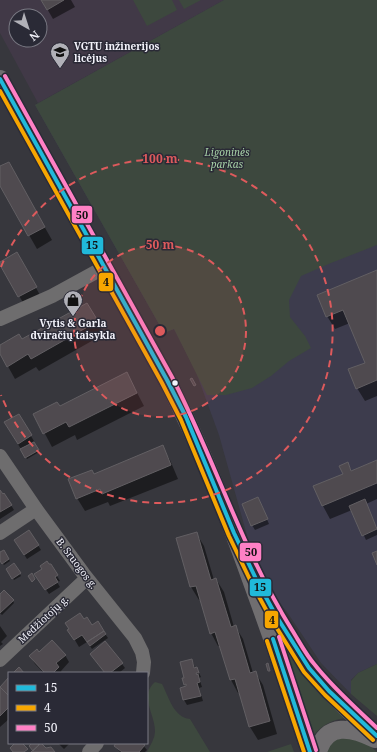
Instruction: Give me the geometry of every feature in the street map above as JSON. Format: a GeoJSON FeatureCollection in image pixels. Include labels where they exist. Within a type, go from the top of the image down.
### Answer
{"type":"FeatureCollection","features":[{"type":"Feature","properties":{"kind":"main road"},"geometry":{"type":"LineString","coordinates":[[0,79],[105,267],[186,417],[234,533],[280,660],[310,752]]}},
{"type":"Feature","properties":{"kind":"main road"},"geometry":{"type":"LineString","coordinates":[[234,533],[260,587],[309,668],[329,691],[377,736]]}},
{"type":"Feature","properties":{"kind":"main road"},"geometry":{"type":"LineString","coordinates":[[318,752],[320,744],[324,739],[329,733],[336,730],[350,730],[377,741]]}},
{"type":"Feature","properties":{"kind":"street"},"geometry":{"type":"LineString","coordinates":[[0,319],[52,296],[105,267]]}},
{"type":"Feature","properties":{"kind":"street","name":"B. Sruogos g."},"geometry":{"type":"LineString","coordinates":[[0,456],[36,509],[87,578],[135,638],[142,652],[144,662],[143,672]]}},
{"type":"Feature","properties":{"kind":"street"},"geometry":{"type":"LineString","coordinates":[[0,533],[36,509]]}},
{"type":"Feature","properties":{"kind":"street","name":"Medžiotojų g."},"geometry":{"type":"LineString","coordinates":[[0,660],[87,578]]}},
{"type":"Feature","properties":{"kind":"street"},"geometry":{"type":"LineString","coordinates":[[89,752],[96,744]]}},
{"type":"Feature","properties":{"kind":"shaded area","name":"VGTU inžinerijos licėjus"},"geometry":{"type":"Polygon","coordinates":[[[0,0],[224,0],[38,103],[8,48],[48,48],[48,8],[8,8],[8,48],[0,33],[0,0]]]}},
{"type":"Feature","properties":{"kind":"shaded area","name":"Ligoninės parkas"},"geometry":{"type":"Polygon","coordinates":[[[224,0],[377,52],[377,664],[358,673],[351,680],[351,694],[321,663],[287,612],[273,595],[257,565],[250,546],[219,435],[196,372],[174,329],[164,333],[35,105],[224,0]]]}},
{"type":"Feature","properties":{"kind":"green space"},"geometry":{"type":"Polygon","coordinates":[[[133,0],[172,0],[177,10],[147,26],[133,0]]]}},
{"type":"Feature","properties":{"kind":"green space"},"geometry":{"type":"Polygon","coordinates":[[[179,0],[201,0],[184,9],[179,0]]]}},
{"type":"Feature","properties":{"kind":"green space","name":"Ligoninės parkas"},"geometry":{"type":"Polygon","coordinates":[[[224,0],[377,0],[377,245],[301,276],[289,300],[290,317],[305,336],[311,348],[289,361],[271,376],[252,388],[226,395],[207,395],[174,329],[164,333],[35,105],[224,0]]]}},
{"type":"Feature","properties":{"kind":"green space"},"geometry":{"type":"Polygon","coordinates":[[[287,648],[348,718],[329,723],[313,736],[285,649],[287,648]]]}},
{"type":"Feature","properties":{"kind":"green space"},"geometry":{"type":"Polygon","coordinates":[[[377,664],[377,716],[351,694],[351,681],[358,673],[377,664]]]}},
{"type":"Feature","properties":{"kind":"green space"},"geometry":{"type":"Polygon","coordinates":[[[155,682],[162,684],[172,706],[179,715],[190,719],[210,752],[147,752],[155,734],[148,693],[150,687],[155,682]]]}},
{"type":"Feature","properties":{"kind":"green space"},"geometry":{"type":"Polygon","coordinates":[[[346,735],[369,745],[377,752],[325,752],[330,741],[346,735]]]}},
{"type":"Feature","properties":{"kind":"green space"},"geometry":{"type":"Polygon","coordinates":[[[291,744],[294,752],[267,752],[291,744]]]}},
{"type":"Feature","properties":{"kind":"building"},"geometry":{"type":"Polygon","coordinates":[[[41,0],[64,0],[48,9],[41,0]]]}},
{"type":"Feature","properties":{"kind":"building"},"geometry":{"type":"Polygon","coordinates":[[[9,162],[45,227],[28,236],[0,186],[0,166],[9,162]]]}},
{"type":"Feature","properties":{"kind":"building"},"geometry":{"type":"Polygon","coordinates":[[[17,252],[37,287],[18,297],[0,265],[0,262],[17,252]]]}},
{"type":"Feature","properties":{"kind":"building"},"geometry":{"type":"Polygon","coordinates":[[[377,270],[377,380],[356,389],[348,369],[365,363],[343,310],[326,317],[317,295],[377,270]]]}},
{"type":"Feature","properties":{"kind":"building"},"geometry":{"type":"Polygon","coordinates":[[[87,303],[98,321],[31,359],[28,354],[7,367],[0,354],[0,345],[19,334],[22,339],[87,303]]]}},
{"type":"Feature","properties":{"kind":"building"},"geometry":{"type":"Polygon","coordinates":[[[127,372],[137,393],[69,427],[66,422],[43,434],[33,414],[57,402],[60,406],[127,372]]]}},
{"type":"Feature","properties":{"kind":"building"},"geometry":{"type":"Polygon","coordinates":[[[192,378],[196,385],[194,386],[190,379],[192,378]]]}},
{"type":"Feature","properties":{"kind":"building"},"geometry":{"type":"Polygon","coordinates":[[[19,414],[32,435],[18,444],[4,422],[19,414]]]}},
{"type":"Feature","properties":{"kind":"building"},"geometry":{"type":"Polygon","coordinates":[[[34,442],[39,450],[25,458],[20,449],[34,442]]]}},
{"type":"Feature","properties":{"kind":"building"},"geometry":{"type":"Polygon","coordinates":[[[163,445],[171,465],[102,494],[100,489],[76,499],[68,479],[92,470],[94,474],[163,445]]]}},
{"type":"Feature","properties":{"kind":"building"},"geometry":{"type":"Polygon","coordinates":[[[377,460],[377,483],[322,506],[313,486],[343,474],[339,466],[348,462],[351,471],[377,460]]]}},
{"type":"Feature","properties":{"kind":"building"},"geometry":{"type":"Polygon","coordinates":[[[0,490],[3,494],[4,493],[12,505],[0,512],[0,490]]]}},
{"type":"Feature","properties":{"kind":"building"},"geometry":{"type":"Polygon","coordinates":[[[258,497],[268,519],[251,526],[242,504],[258,497]]]}},
{"type":"Feature","properties":{"kind":"building"},"geometry":{"type":"Polygon","coordinates":[[[365,499],[377,529],[362,536],[349,506],[365,499]]]}},
{"type":"Feature","properties":{"kind":"building"},"geometry":{"type":"Polygon","coordinates":[[[29,530],[39,545],[24,555],[14,540],[29,530]]]}},
{"type":"Feature","properties":{"kind":"building"},"geometry":{"type":"Polygon","coordinates":[[[197,532],[211,580],[216,578],[231,627],[236,625],[250,673],[256,671],[270,721],[249,727],[235,679],[230,680],[215,632],[210,634],[196,586],[190,587],[176,538],[197,532]]]}},
{"type":"Feature","properties":{"kind":"building"},"geometry":{"type":"Polygon","coordinates":[[[4,550],[9,559],[2,564],[0,561],[0,552],[4,550]]]}},
{"type":"Feature","properties":{"kind":"building"},"geometry":{"type":"Polygon","coordinates":[[[377,551],[377,565],[372,553],[377,551]]]}},
{"type":"Feature","properties":{"kind":"building"},"geometry":{"type":"Polygon","coordinates":[[[47,561],[51,564],[58,575],[55,577],[58,582],[45,590],[34,574],[42,569],[40,566],[47,561]]]}},
{"type":"Feature","properties":{"kind":"building"},"geometry":{"type":"Polygon","coordinates":[[[14,563],[21,573],[12,579],[6,569],[14,563]]]}},
{"type":"Feature","properties":{"kind":"building"},"geometry":{"type":"Polygon","coordinates":[[[32,573],[35,579],[32,582],[28,576],[32,573]]]}},
{"type":"Feature","properties":{"kind":"building"},"geometry":{"type":"Polygon","coordinates":[[[4,590],[14,600],[0,613],[0,594],[4,590]]]}},
{"type":"Feature","properties":{"kind":"building"},"geometry":{"type":"Polygon","coordinates":[[[80,613],[84,619],[87,617],[92,625],[98,621],[104,631],[87,642],[82,635],[74,640],[67,630],[69,629],[65,623],[80,613]]]}},
{"type":"Feature","properties":{"kind":"building"},"geometry":{"type":"Polygon","coordinates":[[[104,631],[106,634],[90,646],[87,642],[104,631]]]}},
{"type":"Feature","properties":{"kind":"building"},"geometry":{"type":"Polygon","coordinates":[[[52,640],[66,655],[56,663],[59,667],[54,672],[44,672],[29,656],[37,649],[39,652],[52,640]]]}},
{"type":"Feature","properties":{"kind":"building"},"geometry":{"type":"Polygon","coordinates":[[[105,641],[123,663],[111,672],[104,672],[90,654],[105,641]]]}},
{"type":"Feature","properties":{"kind":"building"},"geometry":{"type":"Polygon","coordinates":[[[192,659],[194,668],[197,667],[199,673],[196,673],[197,675],[198,674],[200,682],[197,683],[201,696],[183,700],[180,688],[186,686],[186,684],[184,685],[182,678],[184,678],[180,662],[192,659]]]}},
{"type":"Feature","properties":{"kind":"building"},"geometry":{"type":"Polygon","coordinates":[[[268,663],[270,671],[268,671],[266,664],[268,663]]]}},
{"type":"Feature","properties":{"kind":"building"},"geometry":{"type":"Polygon","coordinates":[[[19,667],[23,672],[14,672],[19,667]]]}},
{"type":"Feature","properties":{"kind":"building"},"geometry":{"type":"Polygon","coordinates":[[[8,678],[8,695],[0,687],[8,678]]]}},
{"type":"Feature","properties":{"kind":"building"},"geometry":{"type":"Polygon","coordinates":[[[0,687],[8,695],[8,708],[0,716],[0,687]]]}},
{"type":"Feature","properties":{"kind":"building"},"geometry":{"type":"Polygon","coordinates":[[[14,744],[23,744],[28,749],[24,752],[13,752],[10,748],[14,744]]]}},
{"type":"Feature","properties":{"kind":"building"},"geometry":{"type":"Polygon","coordinates":[[[31,744],[39,745],[33,751],[29,746],[31,744]]]}},
{"type":"Feature","properties":{"kind":"building"},"geometry":{"type":"Polygon","coordinates":[[[40,744],[42,744],[46,748],[51,747],[55,752],[31,752],[40,744]]]}},
{"type":"Feature","properties":{"kind":"building"},"geometry":{"type":"Polygon","coordinates":[[[115,744],[145,745],[139,752],[122,752],[114,746],[115,744]]]}},
{"type":"Feature","properties":{"kind":"transit line","name":"50"},"geometry":{"type":"LineString","coordinates":[[5,76],[172,377],[202,440],[243,537],[274,600],[312,661],[337,690],[377,728]]}},
{"type":"Feature","properties":{"kind":"transit line","name":"15"},"geometry":{"type":"LineString","coordinates":[[0,79],[167,380],[186,417],[234,533],[275,614],[309,668],[329,691],[377,736]]}},
{"type":"Feature","properties":{"kind":"transit line","name":"4"},"geometry":{"type":"LineString","coordinates":[[0,91],[181,420],[229,536],[270,617],[304,672],[325,695],[373,740]]}},
{"type":"Feature","properties":{"kind":"transit line","name":"50"},"geometry":{"type":"LineString","coordinates":[[279,637],[316,750]]}},
{"type":"Feature","properties":{"kind":"transit line","name":"15"},"geometry":{"type":"LineString","coordinates":[[273,639],[310,752]]}},
{"type":"Feature","properties":{"kind":"transit line","name":"4"},"geometry":{"type":"LineString","coordinates":[[267,641],[304,752]]}},
{"type":"Feature","properties":{"kind":"place","name":"VGTU inžinerijos licėjus"},"geometry":{"type":"Point","coordinates":[60,69]}},
{"type":"Feature","properties":{"kind":"place","name":"Vytis & Garla dviračių taisykla"},"geometry":{"type":"Point","coordinates":[73,317]}}]}
